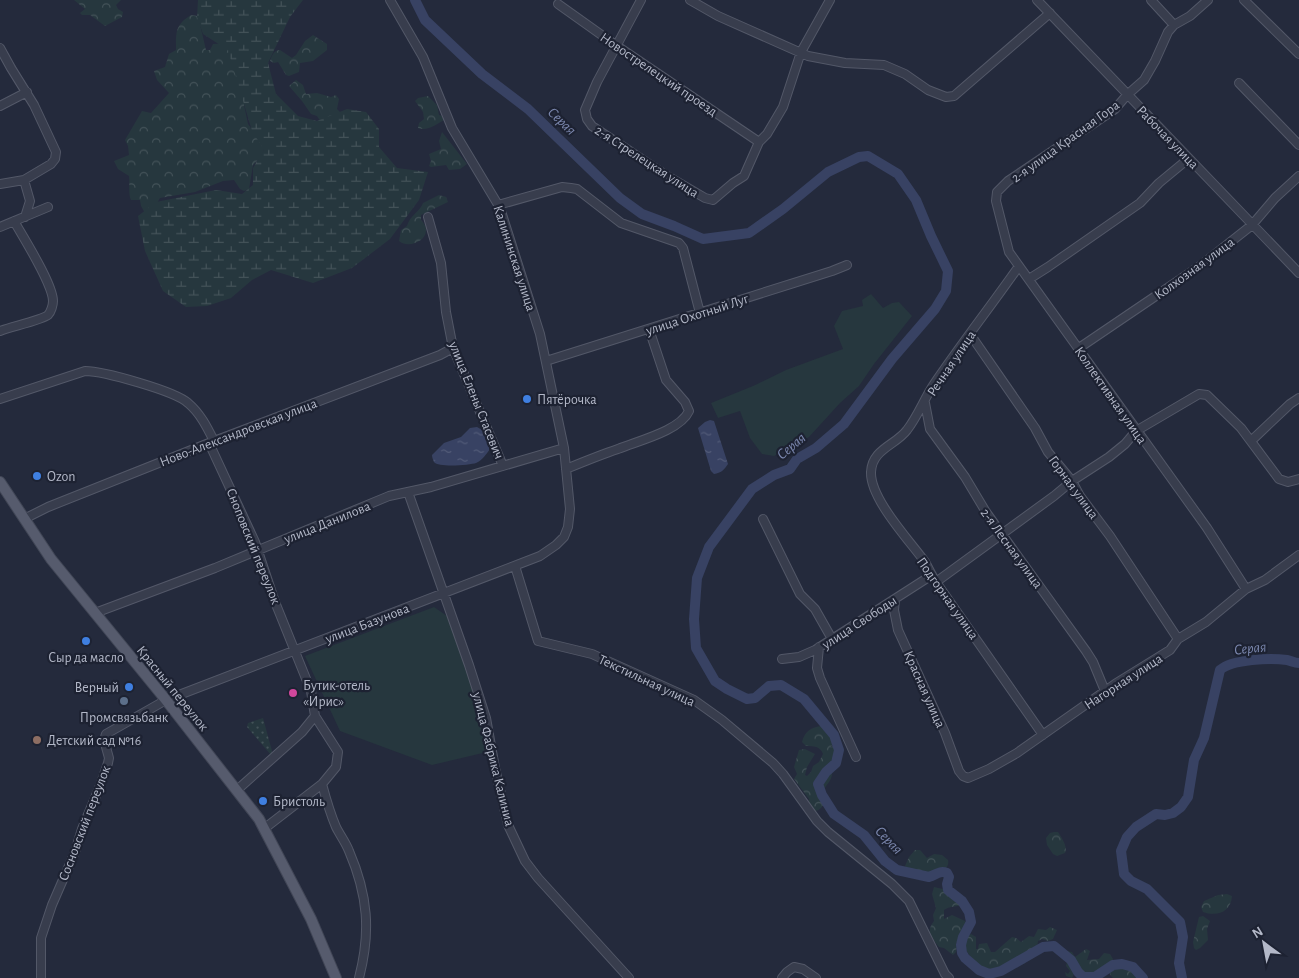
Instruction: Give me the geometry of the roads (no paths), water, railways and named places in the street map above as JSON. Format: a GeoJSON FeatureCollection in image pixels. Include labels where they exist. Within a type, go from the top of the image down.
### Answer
{"type":"FeatureCollection","features":[{"type":"Feature","properties":{"kind":"main road","name":"Красный переулок"},"geometry":{"type":"LineString","coordinates":[[0,482],[51,558],[166,700],[265,828],[311,919],[336,978]]}},
{"type":"Feature","properties":{"kind":"street","name":"Калининская улица"},"geometry":{"type":"LineString","coordinates":[[390,0],[423,57],[452,128],[498,205],[540,334],[564,448],[570,509],[568,527],[564,537]]}},
{"type":"Feature","properties":{"kind":"street","name":"2-я Стрелецкая улица"},"geometry":{"type":"LineString","coordinates":[[641,0],[597,82],[585,110],[587,119],[592,126],[664,174],[705,198],[713,200],[744,176],[759,142]]}},
{"type":"Feature","properties":{"kind":"street"},"geometry":{"type":"LineString","coordinates":[[690,0],[718,16],[808,56],[845,63],[884,65],[905,74],[928,90],[946,97],[954,96],[1050,13]]}},
{"type":"Feature","properties":{"kind":"street"},"geometry":{"type":"LineString","coordinates":[[759,142],[767,134],[783,107],[801,52],[830,0]]}},
{"type":"Feature","properties":{"kind":"street","name":"Рабочая улица"},"geometry":{"type":"LineString","coordinates":[[1037,0],[1299,273]]}},
{"type":"Feature","properties":{"kind":"street"},"geometry":{"type":"LineString","coordinates":[[1150,0],[1174,25]]}},
{"type":"Feature","properties":{"kind":"street","name":"2-я улица Красная Гора"},"geometry":{"type":"LineString","coordinates":[[997,192],[1008,181],[1115,109],[1144,80],[1168,32],[1174,25],[1188,18],[1208,0]]}},
{"type":"Feature","properties":{"kind":"street"},"geometry":{"type":"LineString","coordinates":[[1244,0],[1299,54]]}},
{"type":"Feature","properties":{"kind":"street","name":"Новострелецкий проезд"},"geometry":{"type":"LineString","coordinates":[[558,4],[759,142]]}},
{"type":"Feature","properties":{"kind":"street"},"geometry":{"type":"LineString","coordinates":[[0,48],[27,92],[56,152],[55,159],[51,164],[24,180],[0,184]]}},
{"type":"Feature","properties":{"kind":"street"},"geometry":{"type":"LineString","coordinates":[[0,65],[8,61]]}},
{"type":"Feature","properties":{"kind":"street"},"geometry":{"type":"LineString","coordinates":[[1239,83],[1299,146]]}},
{"type":"Feature","properties":{"kind":"street"},"geometry":{"type":"LineString","coordinates":[[0,106],[27,92]]}},
{"type":"Feature","properties":{"kind":"street"},"geometry":{"type":"LineString","coordinates":[[1028,279],[1140,202],[1188,159]]}},
{"type":"Feature","properties":{"kind":"street","name":"Колхозная улица"},"geometry":{"type":"LineString","coordinates":[[1079,348],[1200,266],[1252,225],[1275,198],[1299,176]]}},
{"type":"Feature","properties":{"kind":"street"},"geometry":{"type":"LineString","coordinates":[[24,180],[30,201],[25,216]]}},
{"type":"Feature","properties":{"kind":"street"},"geometry":{"type":"LineString","coordinates":[[498,205],[562,187],[577,189],[620,223],[672,240],[683,248],[700,313]]}},
{"type":"Feature","properties":{"kind":"street","name":"Коллективная улица"},"geometry":{"type":"LineString","coordinates":[[997,192],[996,201],[1009,252],[1207,528],[1246,589]]}},
{"type":"Feature","properties":{"kind":"street"},"geometry":{"type":"LineString","coordinates":[[0,227],[48,207]]}},
{"type":"Feature","properties":{"kind":"street","name":"улица Елены Стасевич"},"geometry":{"type":"LineString","coordinates":[[428,217],[441,263],[446,312],[453,348],[503,466]]}},
{"type":"Feature","properties":{"kind":"street"},"geometry":{"type":"LineString","coordinates":[[0,330],[40,319],[52,309],[53,300],[40,266],[14,221]]}},
{"type":"Feature","properties":{"kind":"street","name":"улица Охотный Луг"},"geometry":{"type":"LineString","coordinates":[[546,362],[847,265]]}},
{"type":"Feature","properties":{"kind":"street","name":"Речная улица"},"geometry":{"type":"LineString","coordinates":[[877,455],[906,432],[933,386],[1019,266]]}},
{"type":"Feature","properties":{"kind":"street"},"geometry":{"type":"LineString","coordinates":[[566,469],[669,429],[687,415],[689,411],[684,402],[666,380],[650,329]]}},
{"type":"Feature","properties":{"kind":"street","name":"Горная улица"},"geometry":{"type":"LineString","coordinates":[[970,334],[1035,428],[1048,452],[1072,480],[1080,496],[1110,536],[1178,639]]}},
{"type":"Feature","properties":{"kind":"street","name":"Ново-Александровская улица"},"geometry":{"type":"LineString","coordinates":[[24,520],[48,507],[453,348]]}},
{"type":"Feature","properties":{"kind":"street","name":"Сноповский переулок"},"geometry":{"type":"LineString","coordinates":[[0,399],[85,371],[96,371],[152,387],[186,401],[205,422],[311,691],[315,716]]}},
{"type":"Feature","properties":{"kind":"street","name":"улица Свободы"},"geometry":{"type":"LineString","coordinates":[[782,659],[800,657],[819,647],[895,599],[934,579],[1003,534],[1054,496],[1072,480],[1109,457],[1125,444],[1136,431],[1199,394],[1207,395],[1242,428],[1250,441]]}},
{"type":"Feature","properties":{"kind":"street"},"geometry":{"type":"LineString","coordinates":[[1299,398],[1250,441],[1279,479],[1288,482],[1299,479]]}},
{"type":"Feature","properties":{"kind":"street","name":"2-я Лесная улица"},"geometry":{"type":"LineString","coordinates":[[924,402],[930,429],[965,477],[986,512],[1093,662],[1105,691]]}},
{"type":"Feature","properties":{"kind":"street","name":"улица Данилова"},"geometry":{"type":"LineString","coordinates":[[95,613],[389,496],[431,488],[564,448]]}},
{"type":"Feature","properties":{"kind":"street","name":"Подгорная улица"},"geometry":{"type":"LineString","coordinates":[[877,455],[871,471],[876,492],[904,537],[926,563],[934,579],[1043,735]]}},
{"type":"Feature","properties":{"kind":"street","name":"улица Фабрика Калиниа"},"geometry":{"type":"LineString","coordinates":[[408,492],[469,664],[486,718],[508,825],[525,860],[538,878],[629,978]]}},
{"type":"Feature","properties":{"kind":"street"},"geometry":{"type":"LineString","coordinates":[[763,519],[800,594],[814,608],[832,639]]}},
{"type":"Feature","properties":{"kind":"street","name":"улица Базунова"},"geometry":{"type":"LineString","coordinates":[[166,700],[540,556],[564,537]]}},
{"type":"Feature","properties":{"kind":"street","name":"Нагорная улица"},"geometry":{"type":"LineString","coordinates":[[963,776],[968,778],[974,777],[1017,753],[1105,691],[1170,650],[1178,639],[1206,622],[1246,589],[1265,580],[1299,555]]}},
{"type":"Feature","properties":{"kind":"street","name":"Текстильная улица"},"geometry":{"type":"LineString","coordinates":[[515,566],[538,641],[592,654],[694,700],[722,720],[773,763],[817,821],[828,832],[892,884],[909,901],[945,974],[949,978]]}},
{"type":"Feature","properties":{"kind":"street","name":"Красная улица"},"geometry":{"type":"LineString","coordinates":[[895,599],[894,610],[898,630],[945,733],[959,771],[963,776]]}},
{"type":"Feature","properties":{"kind":"street"},"geometry":{"type":"LineString","coordinates":[[819,647],[817,668],[820,678],[856,757]]}},
{"type":"Feature","properties":{"kind":"street","name":"Сосновский переулок"},"geometry":{"type":"LineString","coordinates":[[41,978],[41,938],[108,763],[109,758],[104,740],[106,734],[166,700]]}},
{"type":"Feature","properties":{"kind":"street"},"geometry":{"type":"LineString","coordinates":[[237,790],[302,732],[315,716],[338,752],[336,767],[322,784],[265,828]]}},
{"type":"Feature","properties":{"kind":"street"},"geometry":{"type":"LineString","coordinates":[[322,784],[326,802],[349,850],[366,904],[366,950],[360,978]]}},
{"type":"Feature","properties":{"kind":"street"},"geometry":{"type":"LineString","coordinates":[[782,978],[794,967],[804,969],[816,978]]}},
{"type":"Feature","properties":{"kind":"water"},"geometry":{"type":"Polygon","coordinates":[[[710,420],[714,421],[728,464],[722,471],[714,474],[711,471],[698,428],[710,420]]]}},
{"type":"Feature","properties":{"kind":"water"},"geometry":{"type":"Polygon","coordinates":[[[477,427],[482,430],[490,449],[481,460],[473,464],[455,466],[434,462],[432,455],[444,443],[461,437],[470,428],[477,427]]]}},
{"type":"Feature","properties":{"kind":"waterway","name":"Серая"},"geometry":{"type":"LineString","coordinates":[[415,0],[425,20],[482,74],[528,109],[620,198],[642,214],[703,239],[749,233],[783,209],[828,172],[859,157],[868,156],[898,174],[916,200],[948,271],[946,291],[935,309],[892,359],[844,424],[816,448],[797,459],[790,469],[774,475],[752,489],[709,547],[697,578],[694,619],[696,648],[715,681],[747,699],[755,698],[769,686],[781,685],[804,699],[834,735],[839,750],[836,763],[826,772],[818,784],[822,795],[834,814],[864,835],[885,861],[897,870],[929,877],[940,872],[947,873],[949,877],[948,890],[962,901],[969,912],[971,922],[963,937],[962,953],[979,970],[989,974],[1001,971],[1043,947],[1054,946],[1071,960],[1083,977],[1095,977],[1113,965],[1122,964],[1133,967],[1143,978]]}},
{"type":"Feature","properties":{"kind":"waterway","name":"Серая"},"geometry":{"type":"LineString","coordinates":[[1182,978],[1179,963],[1183,937],[1180,922],[1147,889],[1131,881],[1124,874],[1121,851],[1127,837],[1136,827],[1156,814],[1165,815],[1173,813],[1181,807],[1188,797],[1194,760],[1204,738],[1220,670],[1242,661],[1262,659],[1280,659],[1299,663]]}},
{"type":"Feature","properties":{"kind":"place","name":"Пятёрочка"},"geometry":{"type":"Point","coordinates":[527,399]}},
{"type":"Feature","properties":{"kind":"place","name":"Ozon"},"geometry":{"type":"Point","coordinates":[37,476]}},
{"type":"Feature","properties":{"kind":"place","name":"Сыр да масло"},"geometry":{"type":"Point","coordinates":[86,641]}},
{"type":"Feature","properties":{"kind":"place","name":"Верный"},"geometry":{"type":"Point","coordinates":[129,687]}},
{"type":"Feature","properties":{"kind":"place","name":"Бутик-отель «Ирис»"},"geometry":{"type":"Point","coordinates":[293,693]}},
{"type":"Feature","properties":{"kind":"place","name":"Промсвязьбанк"},"geometry":{"type":"Point","coordinates":[124,701]}},
{"type":"Feature","properties":{"kind":"place","name":"Детский сад №16"},"geometry":{"type":"Point","coordinates":[37,740]}},
{"type":"Feature","properties":{"kind":"place","name":"Бристоль"},"geometry":{"type":"Point","coordinates":[263,801]}}]}
